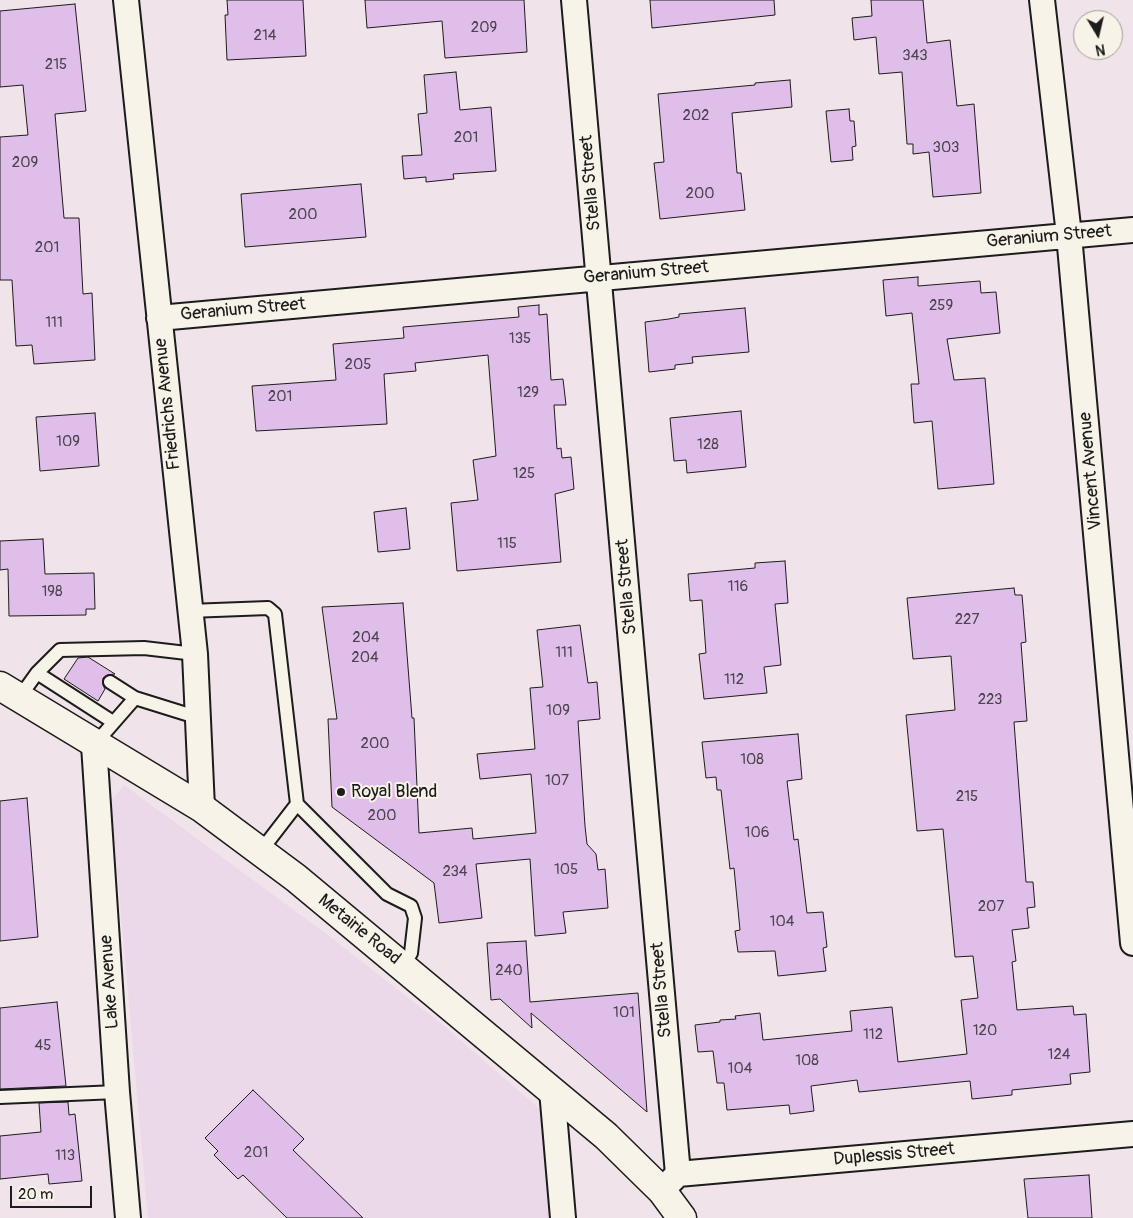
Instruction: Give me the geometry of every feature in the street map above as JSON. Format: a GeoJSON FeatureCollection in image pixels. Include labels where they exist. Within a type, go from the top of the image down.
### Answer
{"type":"FeatureCollection","features":[{"type":"Feature","properties":{"kind":"main road","name":"Metairie Road"},"geometry":{"type":"LineString","coordinates":[[10,692],[94,745],[202,808],[296,878],[606,1136],[670,1182],[682,1218]]}},
{"type":"Feature","properties":{"kind":"street","name":"Friedrichs Avenue"},"geometry":{"type":"LineString","coordinates":[[126,0],[195,654],[196,717],[202,808]]}},
{"type":"Feature","properties":{"kind":"street","name":"Stella Street"},"geometry":{"type":"LineString","coordinates":[[574,0],[599,277],[670,1182]]}},
{"type":"Feature","properties":{"kind":"street","name":"Vincent Avenue"},"geometry":{"type":"LineString","coordinates":[[1042,0],[1069,235],[1133,943]]}},
{"type":"Feature","properties":{"kind":"street","name":"Geranium Street"},"geometry":{"type":"LineString","coordinates":[[159,318],[1133,230]]}},
{"type":"Feature","properties":{"kind":"street","name":"Lake Avenue"},"geometry":{"type":"LineString","coordinates":[[94,745],[117,1092],[128,1218]]}},
{"type":"Feature","properties":{"kind":"street"},"geometry":{"type":"LineString","coordinates":[[552,1090],[564,1218]]}},
{"type":"Feature","properties":{"kind":"street","name":"Duplessis Street"},"geometry":{"type":"LineString","coordinates":[[670,1182],[1133,1134]]}},
{"type":"Feature","properties":{"kind":"lane"},"geometry":{"type":"LineString","coordinates":[[189,611],[268,608],[274,614],[297,804],[387,894],[411,906],[415,918],[411,953],[403,966]]}},
{"type":"Feature","properties":{"kind":"lane"},"geometry":{"type":"LineString","coordinates":[[10,692],[37,672],[60,650],[144,648],[195,654]]}},
{"type":"Feature","properties":{"kind":"lane"},"geometry":{"type":"LineString","coordinates":[[60,650],[76,660]]}},
{"type":"Feature","properties":{"kind":"lane"},"geometry":{"type":"LineString","coordinates":[[37,672],[113,722]]}},
{"type":"Feature","properties":{"kind":"lane"},"geometry":{"type":"LineString","coordinates":[[110,682],[135,698],[196,717]]}},
{"type":"Feature","properties":{"kind":"lane"},"geometry":{"type":"LineString","coordinates":[[94,745],[135,698]]}},
{"type":"Feature","properties":{"kind":"lane"},"geometry":{"type":"LineString","coordinates":[[260,852],[297,804]]}},
{"type":"Feature","properties":{"kind":"lane"},"geometry":{"type":"LineString","coordinates":[[0,1097],[117,1092]]}},
{"type":"Feature","properties":{"kind":"shaded area"},"geometry":{"type":"Polygon","coordinates":[[[124,785],[329,936],[443,1025],[543,1112],[553,1218],[148,1218],[111,801],[124,785]]]}},
{"type":"Feature","properties":{"kind":"building"},"geometry":{"type":"Polygon","coordinates":[[[227,0],[303,0],[306,56],[227,60],[225,15],[228,15],[227,0]]]}},
{"type":"Feature","properties":{"kind":"building"},"geometry":{"type":"Polygon","coordinates":[[[365,0],[524,0],[527,52],[445,58],[442,21],[367,28],[365,0]]]}},
{"type":"Feature","properties":{"kind":"building"},"geometry":{"type":"Polygon","coordinates":[[[650,0],[774,0],[775,15],[652,28],[650,0]]]}},
{"type":"Feature","properties":{"kind":"building"},"geometry":{"type":"Polygon","coordinates":[[[871,0],[923,0],[927,43],[950,40],[957,106],[974,104],[981,193],[933,197],[929,152],[913,154],[913,144],[907,144],[902,72],[879,74],[876,37],[854,40],[852,18],[872,16],[871,0]]]}},
{"type":"Feature","properties":{"kind":"building"},"geometry":{"type":"Polygon","coordinates":[[[75,4],[86,111],[55,114],[64,218],[79,218],[83,294],[92,293],[95,360],[34,364],[32,345],[16,346],[12,280],[0,280],[0,137],[28,135],[23,85],[0,87],[0,11],[75,4]]]}},
{"type":"Feature","properties":{"kind":"building"},"geometry":{"type":"Polygon","coordinates":[[[456,72],[460,110],[491,107],[496,171],[453,174],[454,179],[426,182],[426,177],[404,179],[402,156],[422,155],[418,114],[427,113],[424,75],[456,72]]]}},
{"type":"Feature","properties":{"kind":"building"},"geometry":{"type":"Polygon","coordinates":[[[790,80],[792,107],[732,113],[737,173],[741,173],[745,210],[660,219],[654,163],[664,162],[658,94],[790,80]]]}},
{"type":"Feature","properties":{"kind":"building"},"geometry":{"type":"Polygon","coordinates":[[[849,109],[850,121],[854,121],[856,146],[852,147],[853,160],[831,162],[826,111],[849,109]]]}},
{"type":"Feature","properties":{"kind":"building"},"geometry":{"type":"Polygon","coordinates":[[[361,184],[366,237],[245,247],[241,194],[361,184]]]}},
{"type":"Feature","properties":{"kind":"building"},"geometry":{"type":"Polygon","coordinates":[[[918,277],[918,286],[980,281],[981,293],[996,292],[1000,333],[947,339],[954,380],[985,378],[994,484],[938,489],[932,421],[914,423],[911,384],[919,384],[912,313],[886,316],[883,280],[918,277]]]}},
{"type":"Feature","properties":{"kind":"building"},"geometry":{"type":"Polygon","coordinates":[[[539,305],[539,315],[547,314],[551,380],[563,379],[566,405],[554,405],[557,449],[561,448],[562,458],[571,457],[574,489],[555,494],[561,562],[457,571],[451,503],[478,500],[473,460],[496,456],[488,355],[415,363],[416,371],[384,374],[387,424],[256,431],[252,386],[336,380],[333,344],[404,338],[403,327],[519,317],[518,307],[539,305]]]}},
{"type":"Feature","properties":{"kind":"building"},"geometry":{"type":"Polygon","coordinates":[[[745,308],[749,352],[692,357],[693,363],[675,365],[675,369],[649,372],[645,322],[679,317],[679,314],[745,308]]]}},
{"type":"Feature","properties":{"kind":"building"},"geometry":{"type":"Polygon","coordinates":[[[741,411],[746,467],[687,473],[686,460],[674,461],[670,418],[741,411]]]}},
{"type":"Feature","properties":{"kind":"building"},"geometry":{"type":"Polygon","coordinates":[[[95,413],[99,466],[40,471],[36,417],[95,413]]]}},
{"type":"Feature","properties":{"kind":"building"},"geometry":{"type":"Polygon","coordinates":[[[406,508],[410,549],[378,552],[374,512],[406,508]]]}},
{"type":"Feature","properties":{"kind":"building"},"geometry":{"type":"Polygon","coordinates":[[[43,539],[45,574],[94,573],[95,609],[86,609],[86,615],[9,616],[8,569],[0,570],[0,541],[43,539]]]}},
{"type":"Feature","properties":{"kind":"building"},"geometry":{"type":"Polygon","coordinates":[[[785,561],[788,603],[775,604],[781,665],[764,667],[767,693],[704,699],[699,654],[706,653],[702,600],[690,601],[688,574],[755,568],[755,563],[785,561]]]}},
{"type":"Feature","properties":{"kind":"building"},"geometry":{"type":"Polygon","coordinates":[[[1014,588],[1015,595],[1022,595],[1026,642],[1021,643],[1027,721],[1014,722],[1026,882],[1033,882],[1035,907],[1027,908],[1029,928],[1012,930],[1016,961],[1012,962],[1017,1010],[1073,1006],[1074,1015],[1086,1014],[1090,1072],[1070,1074],[1071,1084],[1012,1090],[1012,1095],[972,1099],[970,1081],[859,1092],[857,1080],[811,1086],[814,1111],[790,1114],[789,1105],[727,1110],[724,1083],[717,1083],[713,1051],[698,1052],[695,1025],[736,1019],[735,1016],[760,1013],[763,1040],[852,1031],[850,1011],[892,1007],[898,1062],[967,1054],[961,1000],[978,998],[973,956],[955,957],[943,829],[917,831],[906,715],[955,710],[951,656],[913,659],[907,598],[1014,588]]]}},
{"type":"Feature","properties":{"kind":"building"},"geometry":{"type":"Polygon","coordinates":[[[403,603],[412,718],[414,718],[419,833],[472,828],[473,839],[536,833],[531,774],[480,779],[477,754],[535,749],[530,688],[543,687],[537,630],[580,625],[588,683],[597,682],[600,719],[578,721],[585,826],[587,844],[596,854],[598,870],[605,869],[608,908],[563,912],[566,933],[535,936],[530,859],[476,864],[482,918],[439,923],[434,883],[332,807],[328,719],[337,719],[322,607],[403,603]]]}},
{"type":"Feature","properties":{"kind":"building"},"geometry":{"type":"Polygon","coordinates":[[[88,657],[115,674],[107,675],[103,678],[105,689],[98,701],[64,679],[78,658],[88,657]]]}},
{"type":"Feature","properties":{"kind":"building"},"geometry":{"type":"Polygon","coordinates":[[[798,734],[802,779],[787,781],[794,840],[798,839],[807,913],[823,912],[827,947],[823,948],[826,971],[778,976],[775,951],[738,952],[735,931],[740,930],[734,868],[730,869],[721,790],[717,790],[716,777],[706,778],[702,742],[798,734]]]}},
{"type":"Feature","properties":{"kind":"building"},"geometry":{"type":"Polygon","coordinates":[[[27,798],[38,937],[0,941],[0,801],[27,798]]]}},
{"type":"Feature","properties":{"kind":"building"},"geometry":{"type":"Polygon","coordinates":[[[526,941],[530,1002],[638,993],[647,1112],[531,1013],[532,1028],[500,999],[491,1000],[487,943],[526,941]]]}},
{"type":"Feature","properties":{"kind":"building"},"geometry":{"type":"Polygon","coordinates":[[[57,1002],[66,1086],[0,1089],[0,1008],[57,1002]]]}},
{"type":"Feature","properties":{"kind":"building"},"geometry":{"type":"Polygon","coordinates":[[[253,1090],[304,1139],[293,1150],[363,1218],[287,1218],[243,1175],[238,1179],[214,1155],[218,1151],[205,1138],[253,1090]]]}},
{"type":"Feature","properties":{"kind":"building"},"geometry":{"type":"Polygon","coordinates":[[[68,1102],[69,1115],[75,1114],[82,1181],[49,1184],[48,1174],[0,1179],[0,1136],[41,1132],[39,1103],[68,1102]]]}},
{"type":"Feature","properties":{"kind":"building"},"geometry":{"type":"Polygon","coordinates":[[[1089,1175],[1092,1218],[1028,1218],[1024,1179],[1089,1175]]]}},
{"type":"Feature","properties":{"kind":"place","name":"Royal Blend"},"geometry":{"type":"Point","coordinates":[341,792]}}]}
